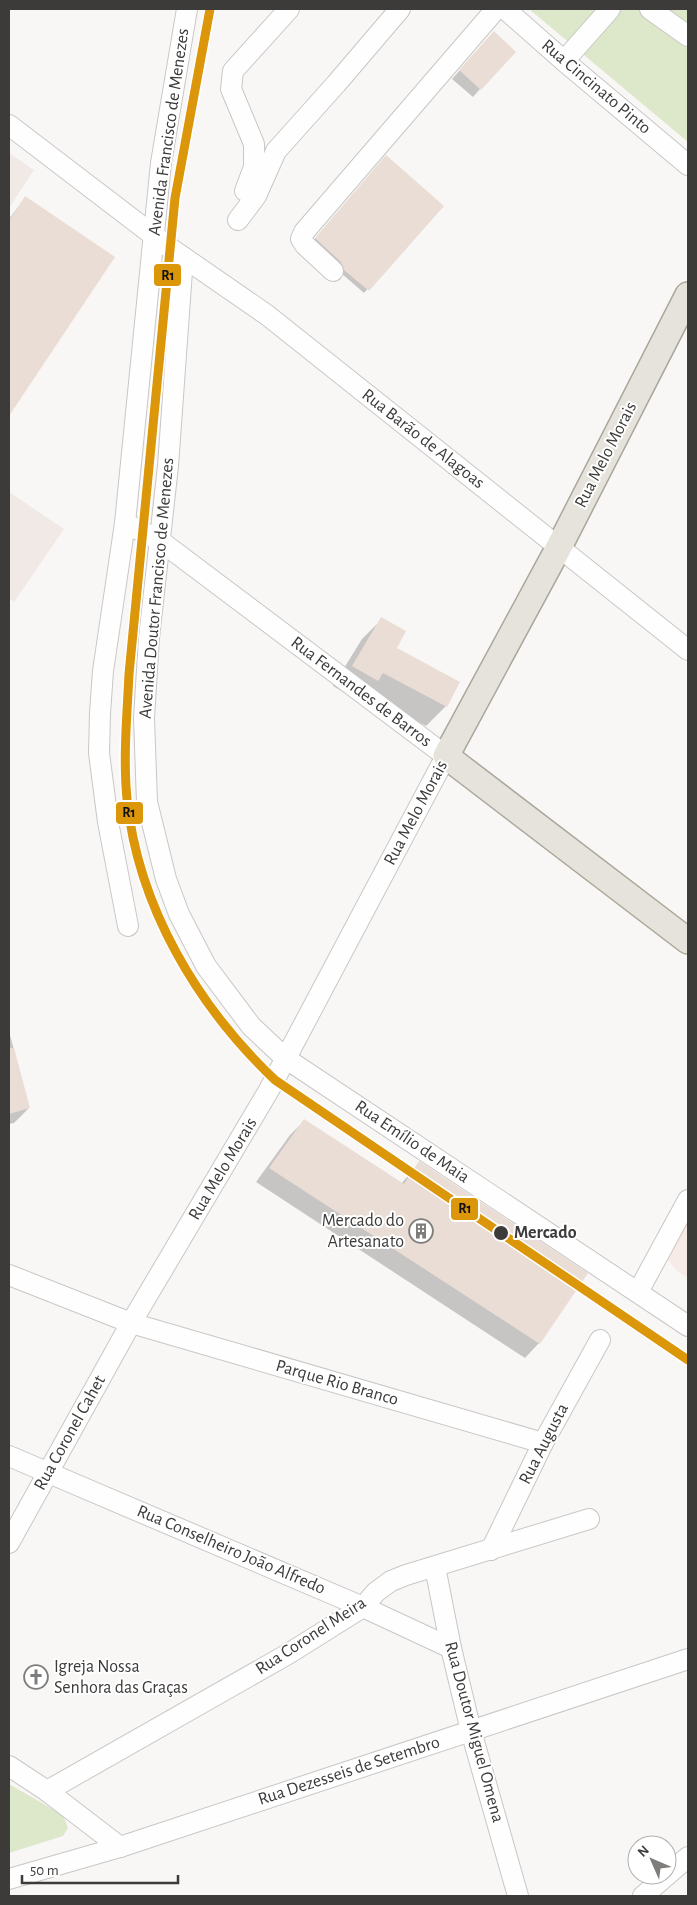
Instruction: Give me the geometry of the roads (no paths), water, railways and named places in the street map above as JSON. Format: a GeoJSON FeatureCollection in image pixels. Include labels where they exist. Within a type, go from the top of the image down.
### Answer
{"type":"FeatureCollection","features":[{"type":"Feature","properties":{"kind":"main road","name":"Rua Melo Morais"},"geometry":{"type":"LineString","coordinates":[[446,756],[559,547],[688,295]]}},
{"type":"Feature","properties":{"kind":"main road","name":"Rua Fernandes de Barros"},"geometry":{"type":"LineString","coordinates":[[446,756],[688,941]]}},
{"type":"Feature","properties":{"kind":"street","name":"Avenida Francisco de Menezes"},"geometry":{"type":"LineString","coordinates":[[128,926],[108,822],[99,753],[100,713],[103,671],[125,523],[161,164],[187,9]]}},
{"type":"Feature","properties":{"kind":"street"},"geometry":{"type":"LineString","coordinates":[[289,9],[233,71],[230,89],[254,144],[254,168],[238,214],[262,183],[276,150],[400,9]]}},
{"type":"Feature","properties":{"kind":"street"},"geometry":{"type":"LineString","coordinates":[[333,271],[305,245],[301,239],[304,232],[496,9]]}},
{"type":"Feature","properties":{"kind":"street","name":"Rua Cincinato Pinto"},"geometry":{"type":"LineString","coordinates":[[505,9],[564,62],[688,165]]}},
{"type":"Feature","properties":{"kind":"street"},"geometry":{"type":"LineString","coordinates":[[564,62],[610,9]]}},
{"type":"Feature","properties":{"kind":"street"},"geometry":{"type":"LineString","coordinates":[[650,9],[688,36]]}},
{"type":"Feature","properties":{"kind":"street","name":"Rua Barão de Alagoas"},"geometry":{"type":"LineString","coordinates":[[9,125],[183,257],[267,315],[688,650]]}},
{"type":"Feature","properties":{"kind":"street","name":"Avenida Doutor Francisco de Menezes"},"geometry":{"type":"LineString","coordinates":[[183,257],[168,466],[149,638],[144,718],[147,802],[166,880],[179,914],[206,966],[251,1026],[285,1058]]}},
{"type":"Feature","properties":{"kind":"street","name":"Rua Fernandes de Barros"},"geometry":{"type":"LineString","coordinates":[[125,523],[159,540],[446,756]]}},
{"type":"Feature","properties":{"kind":"street","name":"Rua Melo Morais"},"geometry":{"type":"LineString","coordinates":[[130,1323],[270,1090],[285,1058],[446,756]]}},
{"type":"Feature","properties":{"kind":"street","name":"Rua Emílio de Maia"},"geometry":{"type":"LineString","coordinates":[[285,1058],[688,1326]]}},
{"type":"Feature","properties":{"kind":"street"},"geometry":{"type":"LineString","coordinates":[[638,1292],[688,1200]]}},
{"type":"Feature","properties":{"kind":"street","name":"Parque Rio Branco"},"geometry":{"type":"LineString","coordinates":[[9,1275],[130,1323],[543,1443]]}},
{"type":"Feature","properties":{"kind":"street","name":"Rua Coronel Cahet"},"geometry":{"type":"LineString","coordinates":[[9,1543],[130,1323]]}},
{"type":"Feature","properties":{"kind":"street","name":"Rua Augusta"},"geometry":{"type":"LineString","coordinates":[[491,1550],[543,1443],[600,1340]]}},
{"type":"Feature","properties":{"kind":"street","name":"Rua Conselheiro João Alfredo"},"geometry":{"type":"LineString","coordinates":[[9,1456],[363,1607],[451,1648]]}},
{"type":"Feature","properties":{"kind":"street","name":"Rua Coronel Meira"},"geometry":{"type":"LineString","coordinates":[[47,1791],[270,1664],[363,1607],[376,1592],[391,1581],[589,1519]]}},
{"type":"Feature","properties":{"kind":"street","name":"Rua Doutor Miguel Omena"},"geometry":{"type":"LineString","coordinates":[[435,1567],[451,1648],[471,1731],[518,1896]]}},
{"type":"Feature","properties":{"kind":"street","name":"Rua Dezesseis de Setembro"},"geometry":{"type":"LineString","coordinates":[[9,1879],[120,1847],[688,1659]]}},
{"type":"Feature","properties":{"kind":"street"},"geometry":{"type":"LineString","coordinates":[[9,1766],[47,1791],[120,1847]]}},
{"type":"Feature","properties":{"kind":"street"},"geometry":{"type":"LineString","coordinates":[[643,1896],[688,1857]]}},
{"type":"Feature","properties":{"kind":"place","name":"Mercado do Artesanato"},"geometry":{"type":"Point","coordinates":[421,1231]}},
{"type":"Feature","properties":{"kind":"place","name":"Mercado"},"geometry":{"type":"Point","coordinates":[501,1233]}},
{"type":"Feature","properties":{"kind":"place","name":"Igreja Nossa Senhora das Graças"},"geometry":{"type":"Point","coordinates":[36,1677]}}]}
